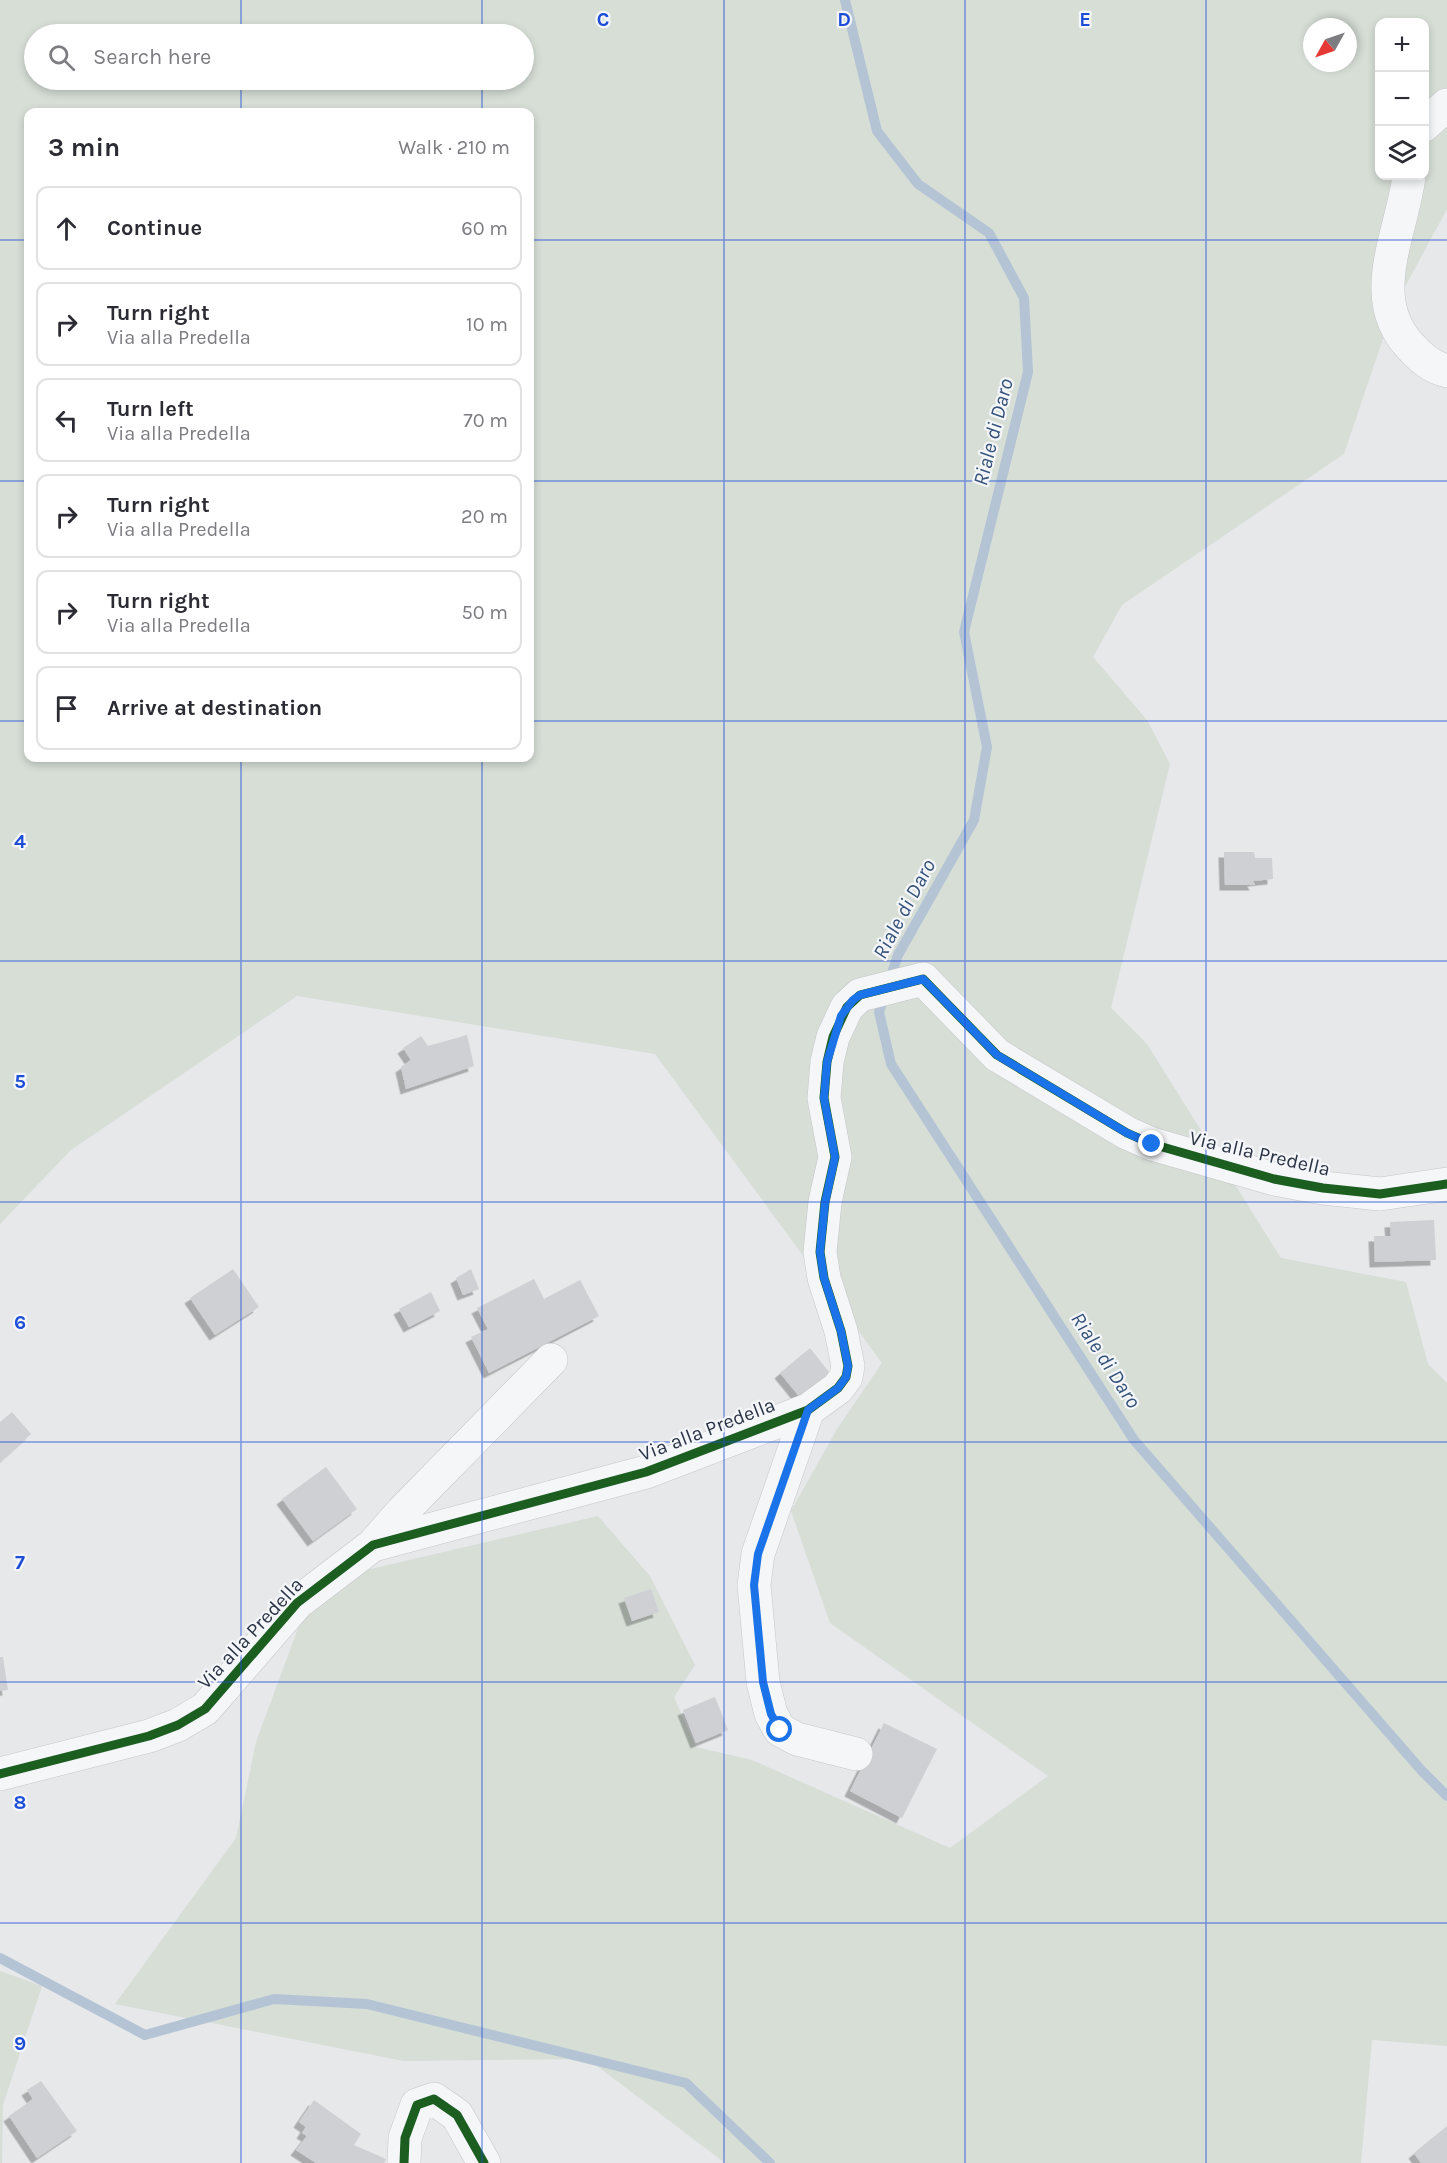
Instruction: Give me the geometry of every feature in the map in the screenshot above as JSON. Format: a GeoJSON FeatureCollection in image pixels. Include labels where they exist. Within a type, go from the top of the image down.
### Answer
{"type":"FeatureCollection","features":[{"type":"Feature","properties":{"kind":"street"},"geometry":{"type":"LineString","coordinates":[[1429,121],[1447,105]]}},
{"type":"Feature","properties":{"kind":"street"},"geometry":{"type":"LineString","coordinates":[[1408,180],[1405,204],[1388,264],[1390,318],[1400,336],[1422,359],[1447,371]]}},
{"type":"Feature","properties":{"kind":"street","name":"Via alla Predella"},"geometry":{"type":"LineString","coordinates":[[0,1774],[149,1736],[178,1725],[205,1708],[297,1603],[373,1545],[646,1472],[808,1410],[838,1388],[846,1377],[848,1366],[841,1331],[824,1278],[820,1252],[825,1203],[835,1157],[824,1098],[827,1062],[833,1037],[847,1007],[860,995],[919,978],[928,982],[978,1037],[1003,1060],[1127,1133],[1152,1144],[1274,1179],[1323,1188],[1380,1194],[1447,1184]]}},
{"type":"Feature","properties":{"kind":"street"},"geometry":{"type":"LineString","coordinates":[[373,1545],[402,1512],[551,1360]]}},
{"type":"Feature","properties":{"kind":"street"},"geometry":{"type":"LineString","coordinates":[[808,1410],[758,1554],[754,1585],[763,1682],[771,1714],[780,1730],[797,1739],[856,1754]]}},
{"type":"Feature","properties":{"kind":"street"},"geometry":{"type":"LineString","coordinates":[[404,2163],[410,2119],[417,2105],[434,2099],[447,2105],[462,2120],[484,2163]]}},
{"type":"Feature","properties":{"kind":"shaded area"},"geometry":{"type":"Polygon","coordinates":[[[0,0],[1447,0],[1447,209],[1393,309],[1344,454],[1122,605],[1093,657],[1147,720],[1170,764],[1111,1008],[1147,1044],[1281,1258],[1406,1282],[1428,1364],[1447,1383],[1447,2046],[1372,2040],[1361,2163],[725,2163],[588,2059],[404,2061],[115,2004],[236,1838],[256,1742],[315,1582],[598,1516],[650,1576],[695,1665],[674,1697],[696,1747],[752,1760],[950,1848],[1048,1776],[830,1623],[791,1511],[837,1429],[882,1363],[655,1054],[297,996],[71,1150],[0,1224],[0,0]]]}},
{"type":"Feature","properties":{"kind":"shaded area"},"geometry":{"type":"Polygon","coordinates":[[[0,1971],[42,1986],[3,2105],[2,2163],[0,2163],[0,1971]]]}},
{"type":"Feature","properties":{"kind":"building"},"geometry":{"type":"Polygon","coordinates":[[[1224,852],[1254,852],[1255,858],[1272,858],[1273,879],[1253,881],[1255,885],[1225,885],[1224,852]]]}},
{"type":"Feature","properties":{"kind":"building"},"geometry":{"type":"Polygon","coordinates":[[[467,1035],[474,1066],[406,1089],[401,1067],[411,1060],[403,1048],[421,1036],[428,1046],[467,1035]]]}},
{"type":"Feature","properties":{"kind":"building"},"geometry":{"type":"Polygon","coordinates":[[[1434,1220],[1436,1260],[1375,1262],[1374,1236],[1391,1236],[1390,1222],[1434,1220]]]}},
{"type":"Feature","properties":{"kind":"building"},"geometry":{"type":"Polygon","coordinates":[[[233,1269],[259,1307],[215,1335],[190,1298],[233,1269]]]}},
{"type":"Feature","properties":{"kind":"building"},"geometry":{"type":"Polygon","coordinates":[[[471,1269],[479,1289],[463,1295],[456,1278],[471,1269]]]}},
{"type":"Feature","properties":{"kind":"building"},"geometry":{"type":"Polygon","coordinates":[[[534,1279],[544,1299],[580,1280],[599,1316],[489,1373],[471,1337],[488,1329],[477,1308],[534,1279]]]}},
{"type":"Feature","properties":{"kind":"building"},"geometry":{"type":"Polygon","coordinates":[[[431,1292],[440,1311],[409,1327],[399,1309],[431,1292]]]}},
{"type":"Feature","properties":{"kind":"building"},"geometry":{"type":"Polygon","coordinates":[[[810,1348],[833,1377],[803,1401],[780,1373],[810,1348]]]}},
{"type":"Feature","properties":{"kind":"building"},"geometry":{"type":"Polygon","coordinates":[[[12,1412],[31,1434],[0,1462],[0,1422],[12,1412]]]}},
{"type":"Feature","properties":{"kind":"building"},"geometry":{"type":"Polygon","coordinates":[[[326,1467],[357,1509],[313,1541],[282,1499],[326,1467]]]}},
{"type":"Feature","properties":{"kind":"building"},"geometry":{"type":"Polygon","coordinates":[[[651,1589],[659,1612],[632,1621],[624,1598],[651,1589]]]}},
{"type":"Feature","properties":{"kind":"building"},"geometry":{"type":"Polygon","coordinates":[[[0,1657],[3,1657],[8,1690],[0,1691],[0,1657]]]}},
{"type":"Feature","properties":{"kind":"building"},"geometry":{"type":"Polygon","coordinates":[[[715,1697],[728,1730],[696,1743],[683,1710],[715,1697]]]}},
{"type":"Feature","properties":{"kind":"building"},"geometry":{"type":"Polygon","coordinates":[[[884,1723],[937,1749],[902,1818],[850,1791],[884,1723]]]}},
{"type":"Feature","properties":{"kind":"building"},"geometry":{"type":"Polygon","coordinates":[[[41,2081],[77,2131],[37,2158],[9,2116],[33,2099],[27,2090],[41,2081]]]}},
{"type":"Feature","properties":{"kind":"building"},"geometry":{"type":"Polygon","coordinates":[[[314,2100],[361,2134],[354,2145],[386,2159],[384,2163],[316,2163],[296,2150],[307,2136],[302,2133],[306,2127],[299,2122],[314,2100]]]}},
{"type":"Feature","properties":{"kind":"building"},"geometry":{"type":"Polygon","coordinates":[[[1447,2126],[1447,2163],[1421,2163],[1414,2153],[1447,2126]]]}},
{"type":"Feature","properties":{"kind":"waterway","name":"Riale di Daro"},"geometry":{"type":"LineString","coordinates":[[845,0],[877,131],[918,184],[989,233],[1024,298],[1028,372],[964,632],[987,747],[974,820],[898,955],[879,1012],[891,1064],[1134,1440],[1422,1771],[1447,1796]]}},
{"type":"Feature","properties":{"kind":"waterway"},"geometry":{"type":"LineString","coordinates":[[0,1958],[145,2035],[274,1999],[367,2004],[686,2083],[770,2163]]}},
{"type":"Feature","properties":{"kind":"cycle path"},"geometry":{"type":"LineString","coordinates":[[0,1774],[149,1736],[178,1725],[205,1709],[297,1603],[373,1545],[646,1472],[808,1410],[838,1388],[846,1377],[848,1366],[841,1331],[824,1278],[820,1252],[825,1202],[835,1157],[824,1098],[827,1062],[833,1037],[847,1007],[860,995],[923,979],[997,1055],[1127,1133],[1152,1144],[1274,1179],[1323,1188],[1380,1194],[1447,1184]]}},
{"type":"Feature","properties":{"kind":"cycle path"},"geometry":{"type":"LineString","coordinates":[[404,2163],[405,2138],[417,2105],[434,2099],[457,2115],[484,2163]]}},
{"type":"Feature","properties":{"kind":"route"},"geometry":{"type":"LineString","coordinates":[[780,1730],[771,1714],[763,1682],[754,1585],[758,1554],[808,1410],[828,1398],[838,1388],[846,1377],[848,1366],[841,1331],[824,1278],[820,1252],[825,1203],[835,1157],[824,1098],[827,1062],[841,1016],[853,1000],[860,995],[919,978],[923,979],[983,1043],[1010,1065],[1127,1133],[1152,1144]]}}]}
